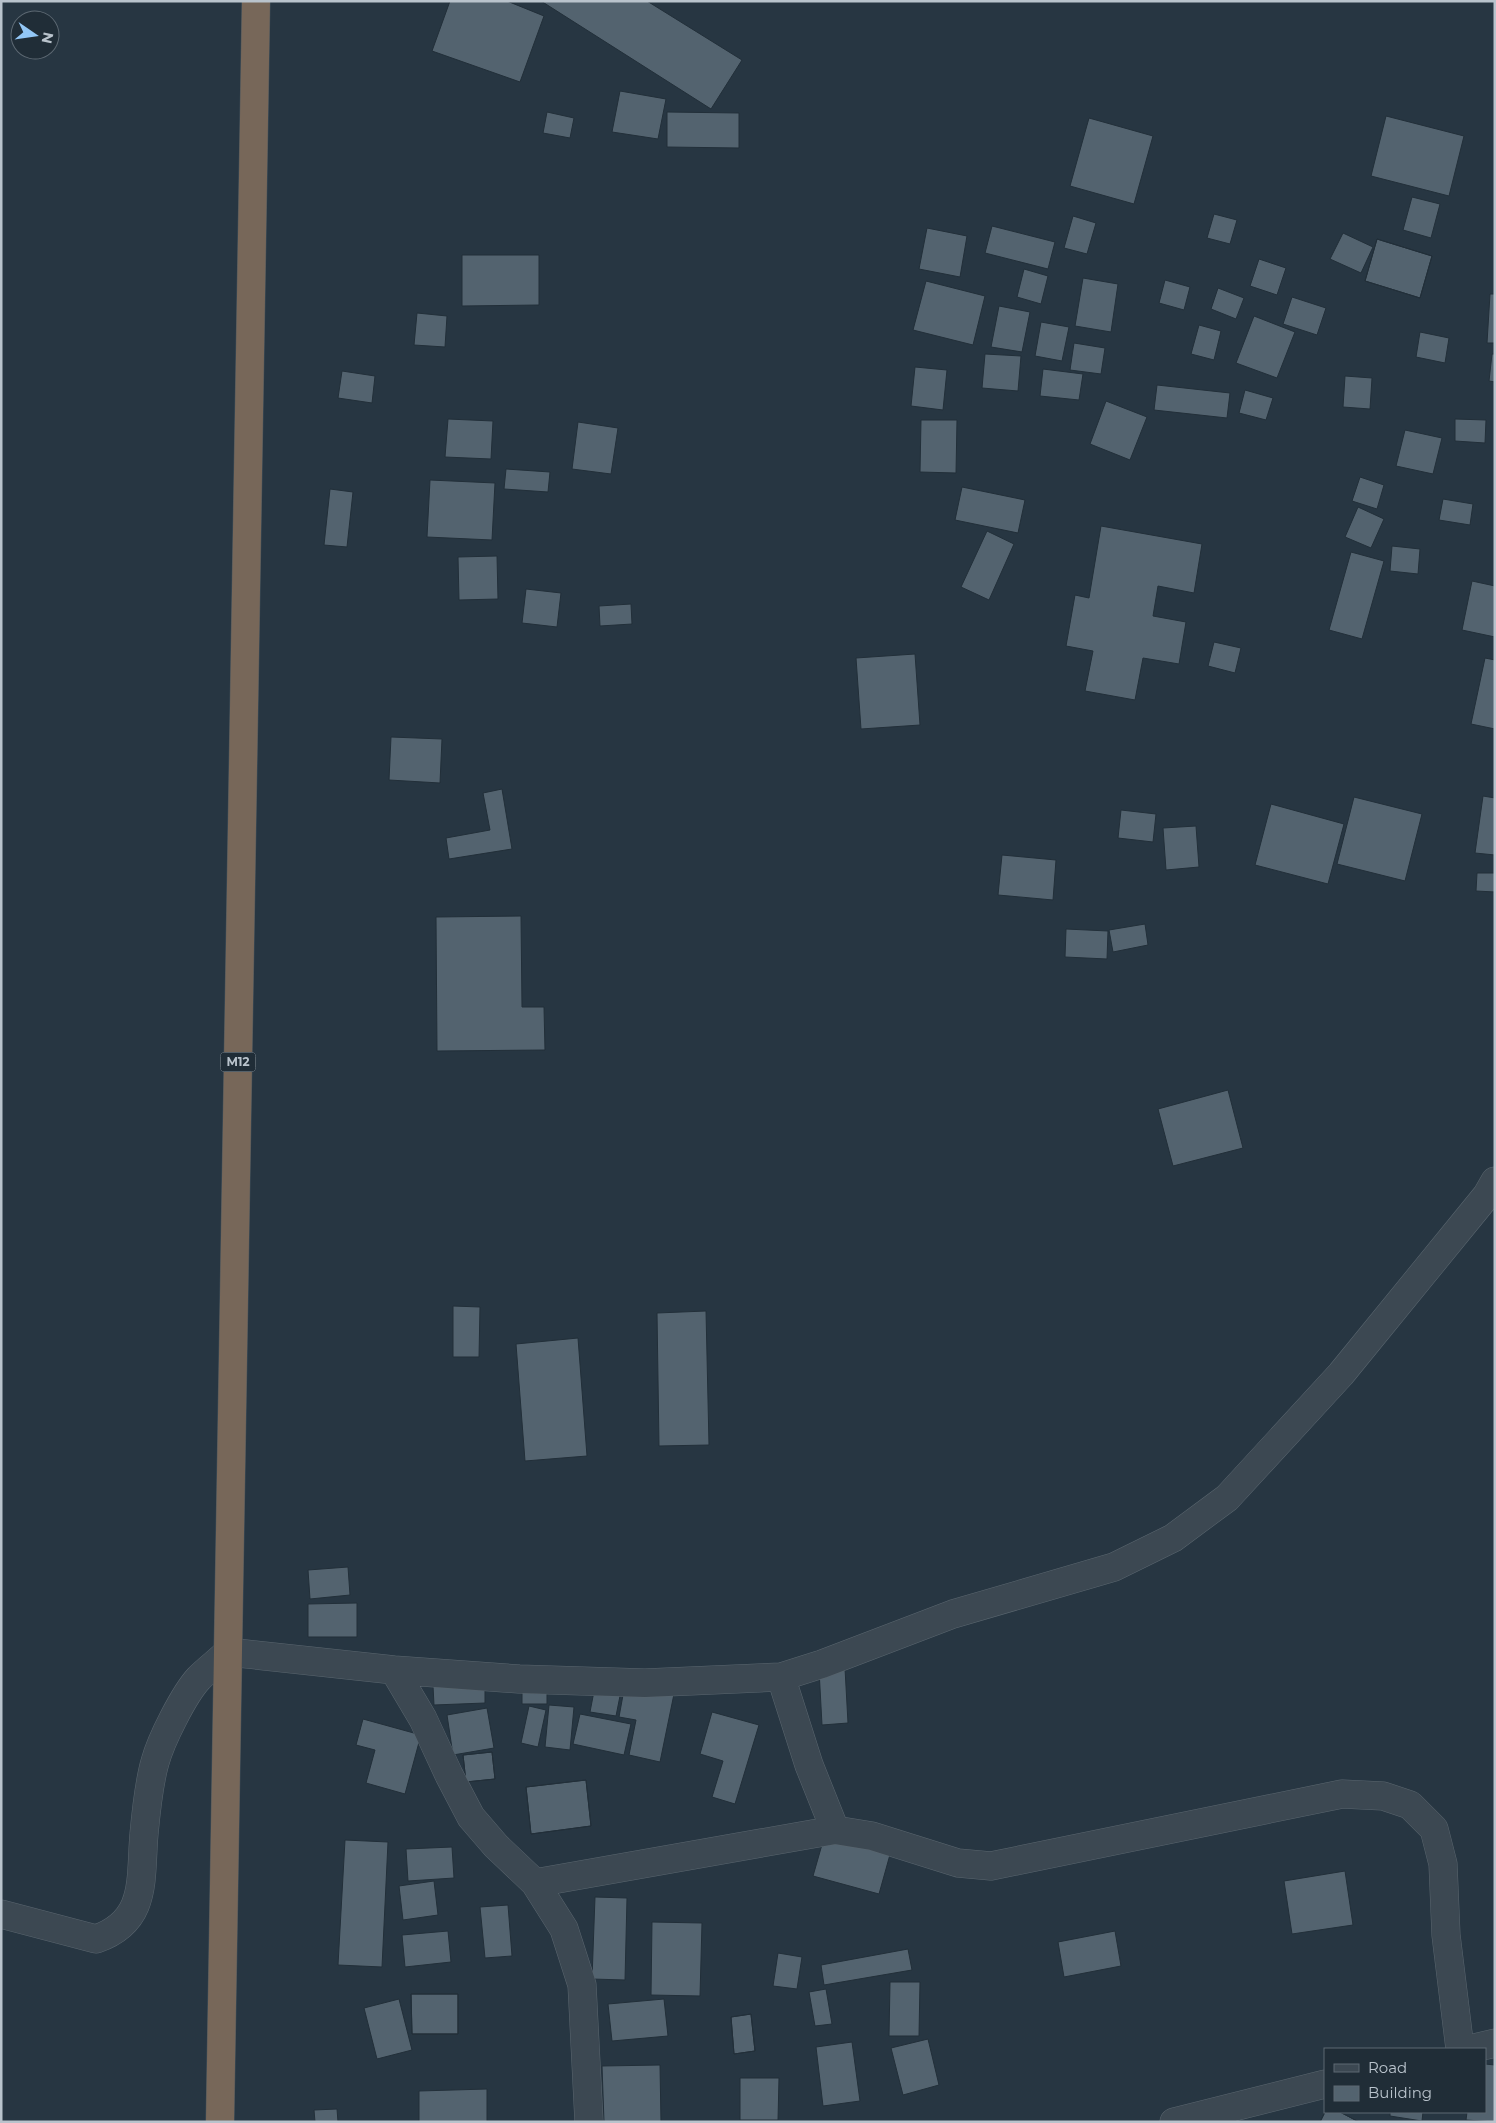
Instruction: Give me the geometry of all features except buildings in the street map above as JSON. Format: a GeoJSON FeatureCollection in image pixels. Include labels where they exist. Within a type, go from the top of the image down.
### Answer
{"type":"FeatureCollection","features":[{"type":"Feature","properties":{"kind":"highway","name":"M12"},"geometry":{"type":"LineString","coordinates":[[220,2122],[256,1]]}},
{"type":"Feature","properties":{"kind":"street"},"geometry":{"type":"LineString","coordinates":[[1,1914],[96,1939],[108,1935],[133,1911],[139,1896],[142,1879],[144,1834],[154,1763],[168,1729],[198,1679],[228,1652],[394,1670],[519,1679],[645,1683],[781,1677],[822,1664],[953,1614],[1114,1566],[1173,1538],[1227,1498],[1341,1374],[1487,1195],[1495,1181]]}},
{"type":"Feature","properties":{"kind":"street"},"geometry":{"type":"LineString","coordinates":[[394,1670],[423,1719],[448,1775],[471,1817],[496,1846],[535,1883],[564,1929],[582,1985],[589,2122]]}},
{"type":"Feature","properties":{"kind":"street"},"geometry":{"type":"LineString","coordinates":[[781,1677],[809,1766],[834,1830]]}},
{"type":"Feature","properties":{"kind":"street"},"geometry":{"type":"LineString","coordinates":[[535,1883],[834,1830],[872,1836],[958,1863],[991,1866],[1342,1794],[1383,1796],[1410,1805],[1434,1828],[1443,1864],[1446,1935],[1460,2048]]}},
{"type":"Feature","properties":{"kind":"street"},"geometry":{"type":"LineString","coordinates":[[1474,2048],[1495,2043]]}},
{"type":"Feature","properties":{"kind":"street"},"geometry":{"type":"LineString","coordinates":[[1174,2122],[1324,2084]]}}]}
